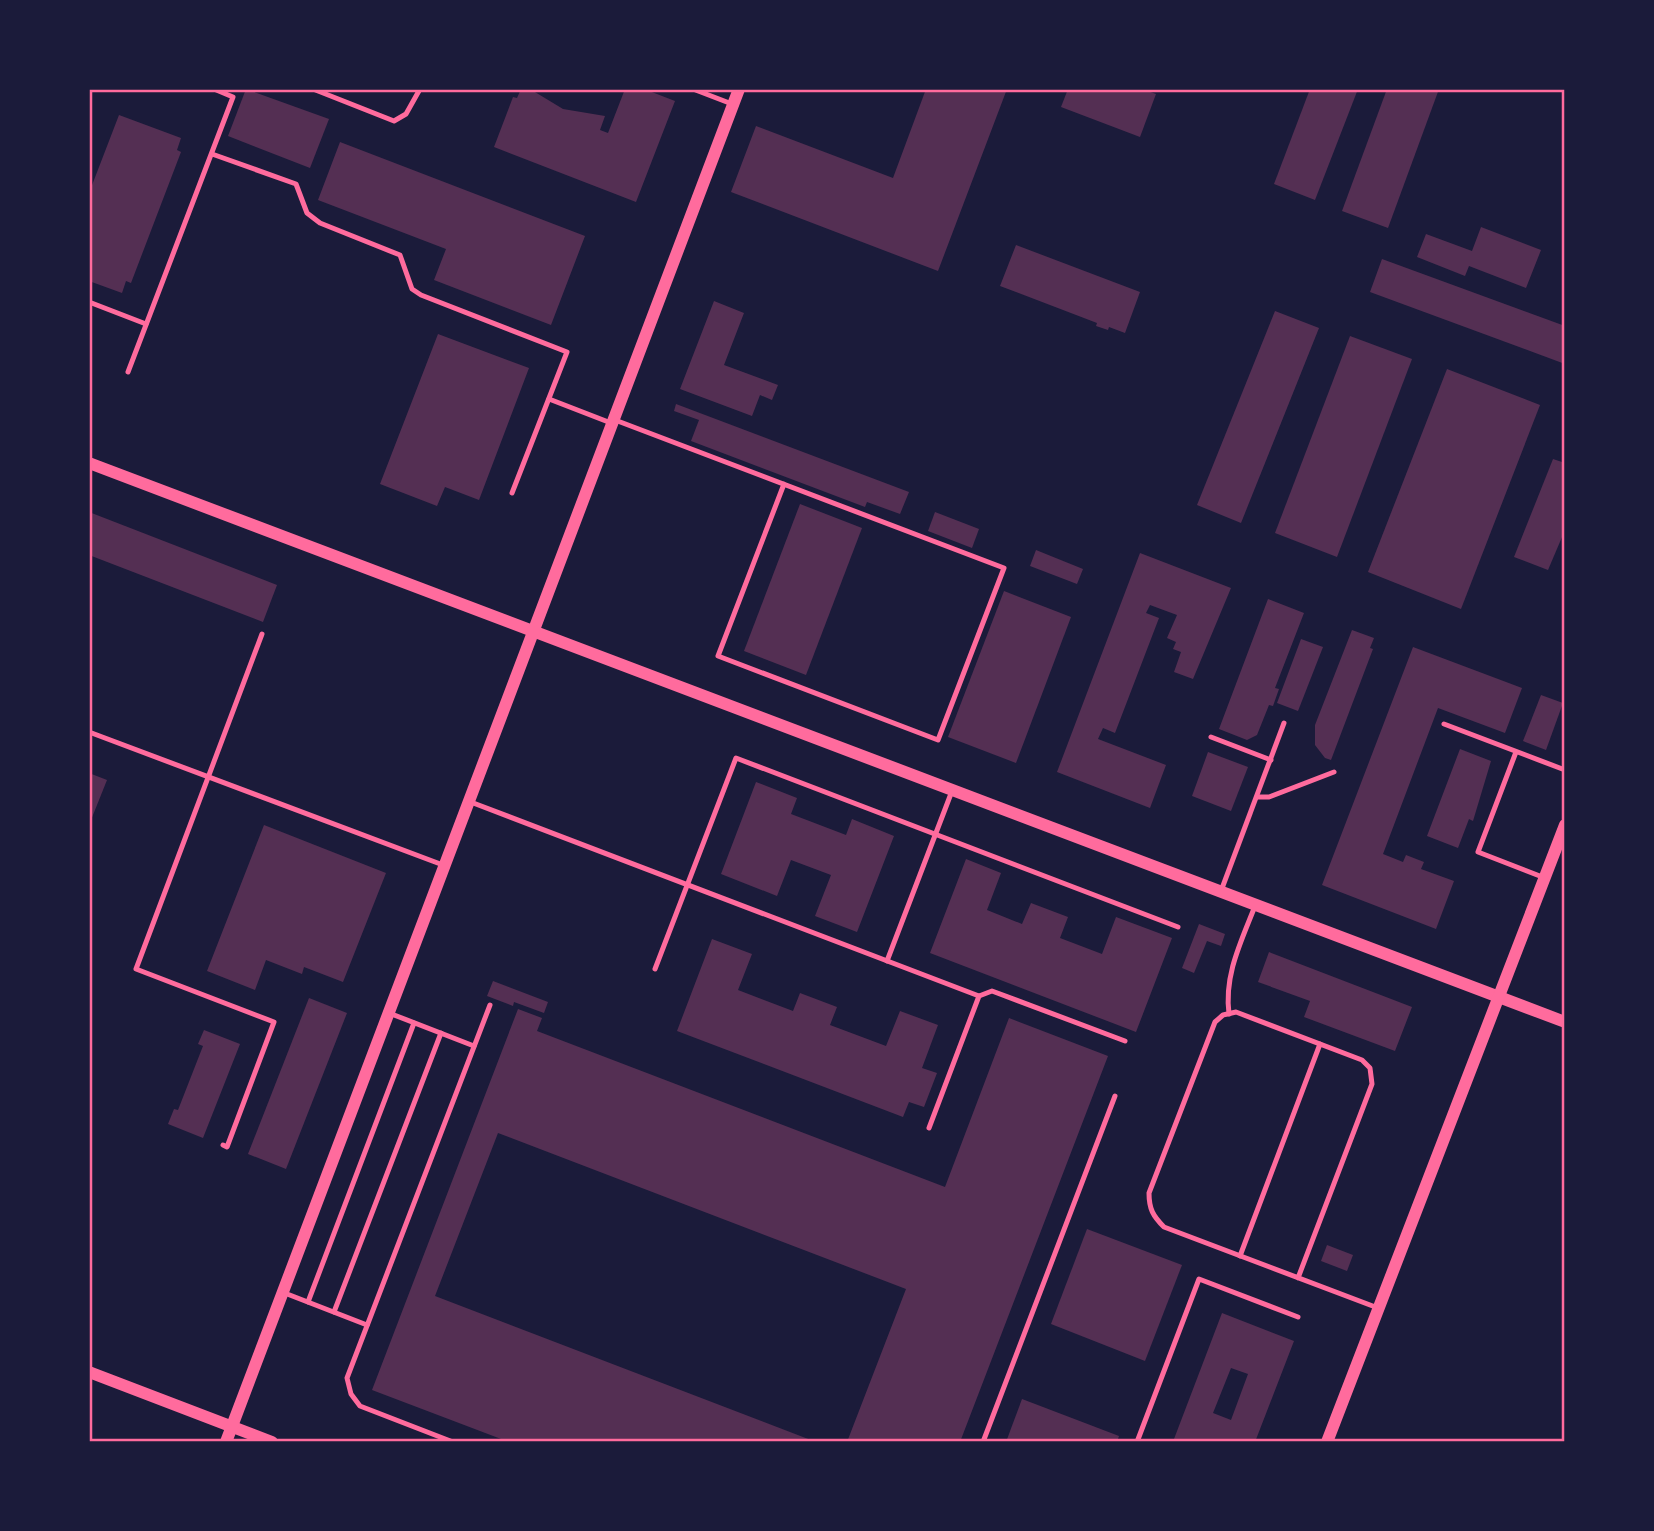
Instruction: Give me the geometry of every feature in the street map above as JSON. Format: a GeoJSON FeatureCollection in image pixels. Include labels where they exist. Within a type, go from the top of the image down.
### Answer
{"type":"FeatureCollection","features":[{"type":"Feature","properties":{"kind":"street"},"geometry":{"type":"LineString","coordinates":[[226,1442],[738,89]]}},
{"type":"Feature","properties":{"kind":"street"},"geometry":{"type":"LineString","coordinates":[[89,463],[1565,1022]]}},
{"type":"Feature","properties":{"kind":"street"},"geometry":{"type":"LineString","coordinates":[[1327,1442],[1565,825]]}},
{"type":"Feature","properties":{"kind":"street"},"geometry":{"type":"LineString","coordinates":[[89,1372],[272,1442]]}},
{"type":"Feature","properties":{"kind":"lane"},"geometry":{"type":"LineString","coordinates":[[128,372],[233,97],[214,89]]}},
{"type":"Feature","properties":{"kind":"lane"},"geometry":{"type":"LineString","coordinates":[[313,89],[394,121],[405,114],[420,89]]}},
{"type":"Feature","properties":{"kind":"lane"},"geometry":{"type":"LineString","coordinates":[[693,89],[733,104]]}},
{"type":"Feature","properties":{"kind":"lane"},"geometry":{"type":"LineString","coordinates":[[212,154],[296,184],[307,213],[320,223],[400,255],[412,289],[421,295],[567,352],[512,493]]}},
{"type":"Feature","properties":{"kind":"lane"},"geometry":{"type":"LineString","coordinates":[[89,302],[146,324]]}},
{"type":"Feature","properties":{"kind":"lane"},"geometry":{"type":"LineString","coordinates":[[549,399],[784,484],[1004,568],[939,740],[718,656],[784,484]]}},
{"type":"Feature","properties":{"kind":"lane"},"geometry":{"type":"LineString","coordinates":[[223,1145],[227,1147],[274,1022],[136,969],[262,634]]}},
{"type":"Feature","properties":{"kind":"lane"},"geometry":{"type":"LineString","coordinates":[[1221,891],[1284,723]]}},
{"type":"Feature","properties":{"kind":"lane"},"geometry":{"type":"LineString","coordinates":[[1444,724],[1565,770]]}},
{"type":"Feature","properties":{"kind":"lane"},"geometry":{"type":"LineString","coordinates":[[89,732],[444,866]]}},
{"type":"Feature","properties":{"kind":"lane"},"geometry":{"type":"LineString","coordinates":[[1211,737],[1270,760]]}},
{"type":"Feature","properties":{"kind":"lane"},"geometry":{"type":"LineString","coordinates":[[1516,752],[1478,852],[1545,877]]}},
{"type":"Feature","properties":{"kind":"lane"},"geometry":{"type":"LineString","coordinates":[[655,968],[736,758],[1178,927]]}},
{"type":"Feature","properties":{"kind":"lane"},"geometry":{"type":"LineString","coordinates":[[1256,797],[1269,797],[1334,772]]}},
{"type":"Feature","properties":{"kind":"lane"},"geometry":{"type":"LineString","coordinates":[[887,961],[953,790]]}},
{"type":"Feature","properties":{"kind":"lane"},"geometry":{"type":"LineString","coordinates":[[468,801],[979,996]]}},
{"type":"Feature","properties":{"kind":"lane"},"geometry":{"type":"LineString","coordinates":[[1229,1014],[1226,989],[1230,972],[1255,904]]}},
{"type":"Feature","properties":{"kind":"lane"},"geometry":{"type":"LineString","coordinates":[[929,1128],[979,996],[992,990],[1125,1041]]}},
{"type":"Feature","properties":{"kind":"lane"},"geometry":{"type":"LineString","coordinates":[[453,1442],[360,1406],[351,1394],[347,1378],[490,1005]]}},
{"type":"Feature","properties":{"kind":"lane"},"geometry":{"type":"LineString","coordinates":[[1298,1278],[1373,1084],[1370,1068],[1362,1060],[1236,1012],[1215,1022],[1149,1193],[1149,1207],[1164,1227],[1240,1255],[1298,1278],[1378,1308]]}},
{"type":"Feature","properties":{"kind":"lane"},"geometry":{"type":"LineString","coordinates":[[388,1013],[474,1046]]}},
{"type":"Feature","properties":{"kind":"lane"},"geometry":{"type":"LineString","coordinates":[[307,1302],[414,1023]]}},
{"type":"Feature","properties":{"kind":"lane"},"geometry":{"type":"LineString","coordinates":[[334,1312],[441,1033]]}},
{"type":"Feature","properties":{"kind":"lane"},"geometry":{"type":"LineString","coordinates":[[1240,1255],[1320,1044]]}},
{"type":"Feature","properties":{"kind":"lane"},"geometry":{"type":"LineString","coordinates":[[983,1442],[1115,1096]]}},
{"type":"Feature","properties":{"kind":"lane"},"geometry":{"type":"LineString","coordinates":[[1137,1442],[1199,1279],[1298,1317]]}},
{"type":"Feature","properties":{"kind":"lane"},"geometry":{"type":"LineString","coordinates":[[282,1292],[367,1325]]}},
{"type":"Feature","properties":{"kind":"building"},"geometry":{"type":"Polygon","coordinates":[[[246,89],[329,119],[310,168],[228,136],[246,89]]]}},
{"type":"Feature","properties":{"kind":"building"},"geometry":{"type":"Polygon","coordinates":[[[521,89],[530,89],[563,109],[605,116],[600,130],[608,133],[625,89],[644,89],[675,101],[636,202],[494,147],[513,97],[517,98],[521,89]]]}},
{"type":"Feature","properties":{"kind":"building"},"geometry":{"type":"Polygon","coordinates":[[[926,89],[1007,89],[938,271],[731,192],[756,126],[893,178],[926,89]]]}},
{"type":"Feature","properties":{"kind":"building"},"geometry":{"type":"Polygon","coordinates":[[[1068,89],[1142,89],[1156,94],[1140,137],[1061,107],[1068,89]]]}},
{"type":"Feature","properties":{"kind":"building"},"geometry":{"type":"Polygon","coordinates":[[[1310,89],[1358,89],[1315,200],[1274,184],[1310,89]]]}},
{"type":"Feature","properties":{"kind":"building"},"geometry":{"type":"Polygon","coordinates":[[[1387,89],[1439,89],[1388,228],[1342,211],[1387,89]]]}},
{"type":"Feature","properties":{"kind":"building"},"geometry":{"type":"Polygon","coordinates":[[[119,115],[181,138],[177,150],[181,152],[131,283],[126,281],[122,293],[89,281],[89,193],[119,115]]]}},
{"type":"Feature","properties":{"kind":"building"},"geometry":{"type":"Polygon","coordinates":[[[340,142],[585,236],[551,325],[434,280],[446,249],[318,200],[340,142]]]}},
{"type":"Feature","properties":{"kind":"building"},"geometry":{"type":"Polygon","coordinates":[[[1481,227],[1541,250],[1526,288],[1469,266],[1465,276],[1417,257],[1426,234],[1472,251],[1481,227]]]}},
{"type":"Feature","properties":{"kind":"building"},"geometry":{"type":"Polygon","coordinates":[[[1016,245],[1140,292],[1125,333],[1096,326],[1097,323],[1000,286],[1016,245]]]}},
{"type":"Feature","properties":{"kind":"building"},"geometry":{"type":"Polygon","coordinates":[[[1382,259],[1565,326],[1565,364],[1370,292],[1382,259]]]}},
{"type":"Feature","properties":{"kind":"building"},"geometry":{"type":"Polygon","coordinates":[[[714,301],[744,313],[724,365],[778,385],[772,400],[760,395],[752,416],[680,389],[714,301]]]}},
{"type":"Feature","properties":{"kind":"building"},"geometry":{"type":"Polygon","coordinates":[[[1275,311],[1319,328],[1241,523],[1197,505],[1275,311]]]}},
{"type":"Feature","properties":{"kind":"building"},"geometry":{"type":"Polygon","coordinates":[[[438,334],[529,368],[479,500],[445,487],[437,506],[380,484],[438,334]]]}},
{"type":"Feature","properties":{"kind":"building"},"geometry":{"type":"Polygon","coordinates":[[[1350,336],[1412,359],[1337,557],[1275,533],[1350,336]]]}},
{"type":"Feature","properties":{"kind":"building"},"geometry":{"type":"Polygon","coordinates":[[[1447,369],[1540,405],[1461,609],[1368,572],[1447,369]]]}},
{"type":"Feature","properties":{"kind":"building"},"geometry":{"type":"Polygon","coordinates":[[[676,404],[909,492],[900,514],[867,502],[865,507],[691,441],[699,420],[674,411],[676,404]]]}},
{"type":"Feature","properties":{"kind":"building"},"geometry":{"type":"Polygon","coordinates":[[[1553,459],[1565,463],[1565,530],[1548,570],[1514,557],[1553,459]]]}},
{"type":"Feature","properties":{"kind":"building"},"geometry":{"type":"Polygon","coordinates":[[[800,504],[862,528],[806,675],[744,651],[800,504]]]}},
{"type":"Feature","properties":{"kind":"building"},"geometry":{"type":"Polygon","coordinates":[[[89,512],[277,585],[263,622],[89,555],[89,512]]]}},
{"type":"Feature","properties":{"kind":"building"},"geometry":{"type":"Polygon","coordinates":[[[935,512],[979,529],[972,548],[928,531],[935,512]]]}},
{"type":"Feature","properties":{"kind":"building"},"geometry":{"type":"Polygon","coordinates":[[[1036,550],[1083,569],[1077,584],[1030,566],[1036,550]]]}},
{"type":"Feature","properties":{"kind":"building"},"geometry":{"type":"Polygon","coordinates":[[[1140,553],[1231,588],[1193,679],[1174,672],[1181,652],[1173,649],[1176,642],[1167,638],[1177,615],[1150,605],[1146,613],[1159,618],[1115,733],[1103,728],[1098,739],[1166,765],[1150,808],[1057,772],[1140,553]]]}},
{"type":"Feature","properties":{"kind":"building"},"geometry":{"type":"Polygon","coordinates":[[[1004,591],[1071,617],[1016,763],[948,737],[1004,591]]]}},
{"type":"Feature","properties":{"kind":"building"},"geometry":{"type":"Polygon","coordinates":[[[1268,599],[1304,613],[1275,688],[1279,689],[1273,706],[1269,705],[1257,735],[1247,740],[1219,729],[1268,599]]]}},
{"type":"Feature","properties":{"kind":"building"},"geometry":{"type":"Polygon","coordinates":[[[1352,630],[1374,638],[1370,648],[1373,649],[1331,760],[1325,758],[1315,745],[1315,725],[1352,630]]]}},
{"type":"Feature","properties":{"kind":"building"},"geometry":{"type":"Polygon","coordinates":[[[1301,639],[1323,647],[1298,711],[1277,703],[1301,639]]]}},
{"type":"Feature","properties":{"kind":"building"},"geometry":{"type":"Polygon","coordinates":[[[1413,647],[1522,688],[1505,733],[1438,708],[1383,854],[1403,862],[1406,855],[1424,862],[1421,869],[1454,881],[1436,929],[1322,885],[1413,647]]]}},
{"type":"Feature","properties":{"kind":"building"},"geometry":{"type":"Polygon","coordinates":[[[1541,695],[1563,703],[1546,750],[1523,741],[1541,695]]]}},
{"type":"Feature","properties":{"kind":"building"},"geometry":{"type":"Polygon","coordinates":[[[1460,749],[1491,761],[1473,821],[1469,819],[1458,848],[1427,836],[1460,749]]]}},
{"type":"Feature","properties":{"kind":"building"},"geometry":{"type":"Polygon","coordinates":[[[1208,752],[1248,767],[1231,811],[1192,796],[1208,752]]]}},
{"type":"Feature","properties":{"kind":"building"},"geometry":{"type":"Polygon","coordinates":[[[89,773],[107,780],[89,825],[89,773]]]}},
{"type":"Feature","properties":{"kind":"building"},"geometry":{"type":"Polygon","coordinates":[[[756,782],[797,798],[791,814],[846,835],[852,819],[894,836],[857,932],[815,916],[831,875],[791,860],[777,896],[721,874],[756,782]]]}},
{"type":"Feature","properties":{"kind":"building"},"geometry":{"type":"Polygon","coordinates":[[[264,825],[386,873],[343,982],[304,967],[302,974],[266,960],[255,990],[207,971],[264,825]]]}},
{"type":"Feature","properties":{"kind":"building"},"geometry":{"type":"Polygon","coordinates":[[[966,859],[1001,873],[987,910],[1022,924],[1031,903],[1068,917],[1060,938],[1102,954],[1116,917],[1172,938],[1136,1032],[930,953],[966,859]]]}},
{"type":"Feature","properties":{"kind":"building"},"geometry":{"type":"Polygon","coordinates":[[[1199,924],[1225,934],[1221,946],[1207,941],[1194,973],[1182,968],[1199,924]]]}},
{"type":"Feature","properties":{"kind":"building"},"geometry":{"type":"Polygon","coordinates":[[[712,939],[752,954],[738,990],[793,1011],[800,993],[837,1007],[830,1025],[886,1046],[900,1011],[938,1025],[922,1068],[937,1073],[924,1107],[909,1102],[903,1117],[677,1031],[712,939]]]}},
{"type":"Feature","properties":{"kind":"building"},"geometry":{"type":"Polygon","coordinates":[[[1269,952],[1412,1007],[1395,1051],[1304,1017],[1310,1001],[1258,982],[1269,952]]]}},
{"type":"Feature","properties":{"kind":"building"},"geometry":{"type":"Polygon","coordinates":[[[493,981],[548,1002],[544,1013],[514,1002],[513,1006],[487,996],[493,981]]]}},
{"type":"Feature","properties":{"kind":"building"},"geometry":{"type":"Polygon","coordinates":[[[309,998],[347,1013],[286,1169],[248,1154],[309,998]]]}},
{"type":"Feature","properties":{"kind":"building"},"geometry":{"type":"Polygon","coordinates":[[[518,1009],[542,1018],[537,1031],[945,1187],[1009,1018],[1108,1056],[960,1442],[847,1442],[906,1289],[498,1133],[435,1296],[816,1442],[509,1442],[372,1390],[518,1009]]]}},
{"type":"Feature","properties":{"kind":"building"},"geometry":{"type":"Polygon","coordinates":[[[204,1030],[240,1044],[203,1138],[168,1124],[174,1109],[178,1110],[203,1046],[198,1044],[204,1030]]]}},
{"type":"Feature","properties":{"kind":"building"},"geometry":{"type":"Polygon","coordinates":[[[1087,1229],[1182,1265],[1145,1361],[1051,1324],[1087,1229]]]}},
{"type":"Feature","properties":{"kind":"building"},"geometry":{"type":"Polygon","coordinates":[[[1327,1245],[1353,1255],[1347,1271],[1321,1261],[1327,1245]]]}},
{"type":"Feature","properties":{"kind":"building"},"geometry":{"type":"Polygon","coordinates":[[[1222,1313],[1294,1341],[1255,1442],[1181,1442],[1174,1439],[1222,1313]],[[1231,1368],[1213,1413],[1231,1420],[1248,1374],[1231,1368]]]}},
{"type":"Feature","properties":{"kind":"building"},"geometry":{"type":"Polygon","coordinates":[[[1022,1399],[1119,1436],[1117,1442],[1006,1442],[1022,1399]]]}}]}
